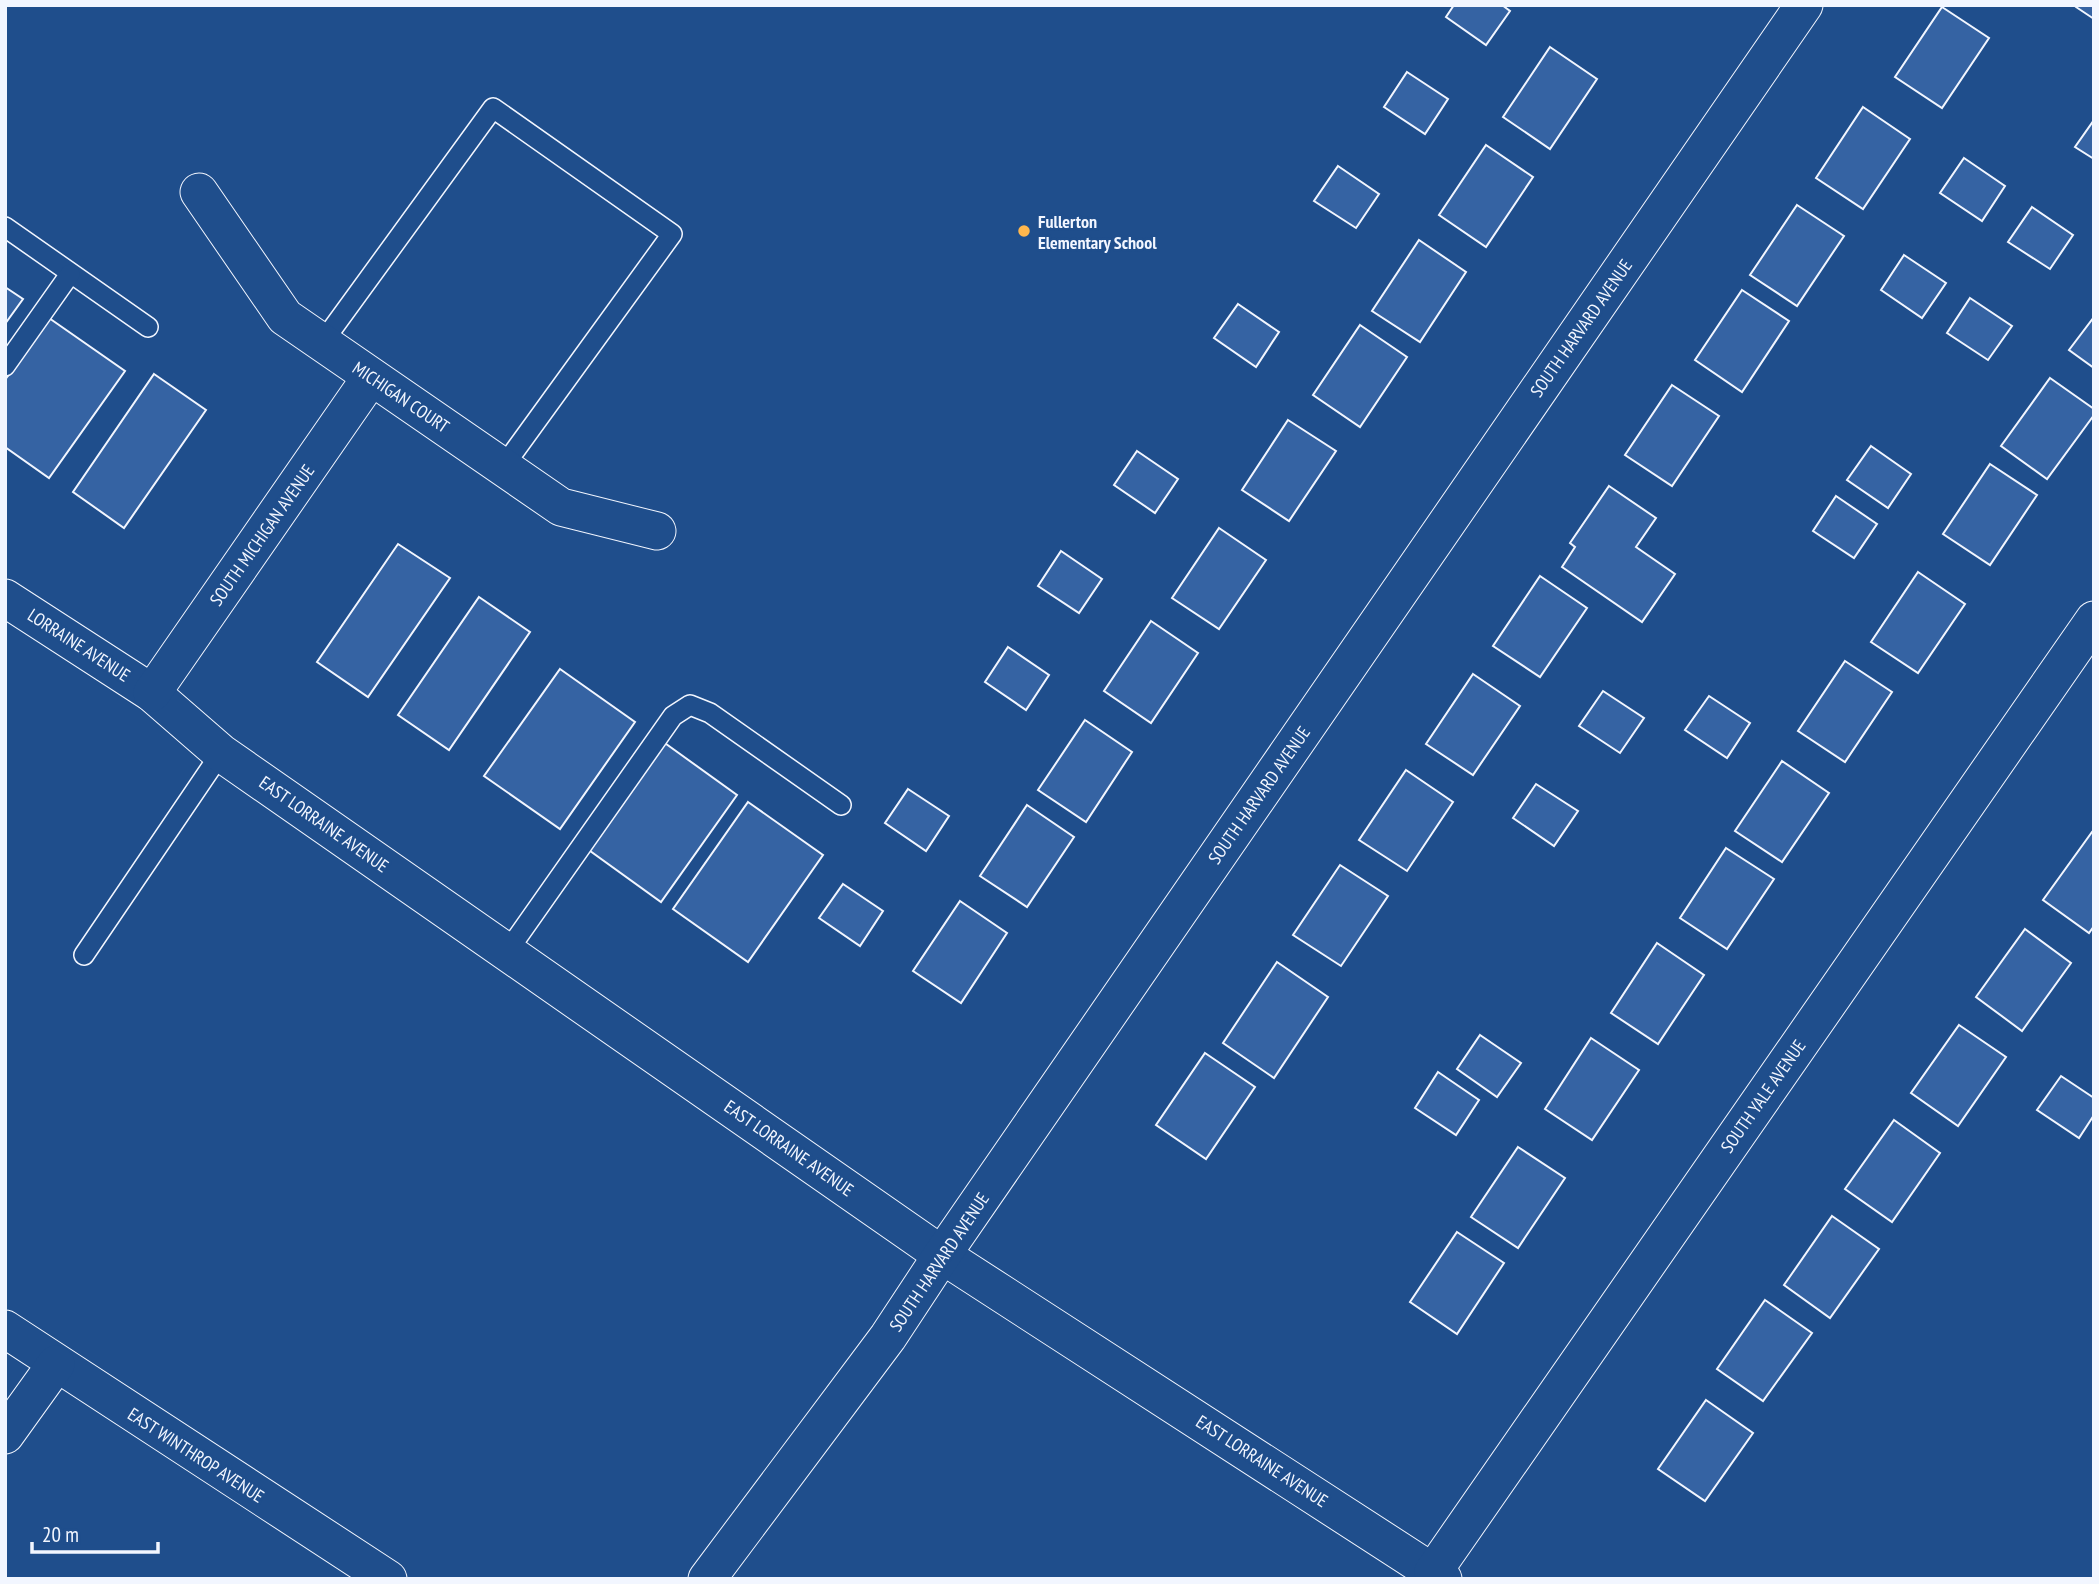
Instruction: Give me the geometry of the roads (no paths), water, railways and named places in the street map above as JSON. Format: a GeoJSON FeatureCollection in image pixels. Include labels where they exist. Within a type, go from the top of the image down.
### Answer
{"type":"FeatureCollection","features":[{"type":"Feature","properties":{"kind":"street","name":"SOUTH HARVARD AVENUE"},"geometry":{"type":"LineString","coordinates":[[707,1579],[888,1337],[1804,5]]}},
{"type":"Feature","properties":{"kind":"street","name":"MICHIGAN COURT"},"geometry":{"type":"LineString","coordinates":[[199,192],[285,317],[561,507],[657,531]]}},
{"type":"Feature","properties":{"kind":"street","name":"SOUTH MICHIGAN AVENUE"},"geometry":{"type":"LineString","coordinates":[[152,693],[371,377]]}},
{"type":"Feature","properties":{"kind":"street","name":"LORRAINE AVENUE"},"geometry":{"type":"LineString","coordinates":[[5,598],[152,693]]}},
{"type":"Feature","properties":{"kind":"street","name":"SOUTH YALE AVENUE"},"geometry":{"type":"LineString","coordinates":[[1438,1575],[2094,620]]}},
{"type":"Feature","properties":{"kind":"street","name":"EAST LORRAINE AVENUE"},"geometry":{"type":"LineString","coordinates":[[152,693],[221,752],[942,1255],[1438,1575]]}},
{"type":"Feature","properties":{"kind":"street","name":"EAST WINTHROP AVENUE"},"geometry":{"type":"LineString","coordinates":[[5,1329],[388,1579]]}},
{"type":"Feature","properties":{"kind":"street"},"geometry":{"type":"LineString","coordinates":[[5,1435],[57,1364]]}},
{"type":"Feature","properties":{"kind":"lane"},"geometry":{"type":"LineString","coordinates":[[322,343],[493,108],[672,234],[503,467]]}},
{"type":"Feature","properties":{"kind":"lane"},"geometry":{"type":"LineString","coordinates":[[5,227],[148,327]]}},
{"type":"Feature","properties":{"kind":"lane"},"geometry":{"type":"LineString","coordinates":[[5,366],[70,274]]}},
{"type":"Feature","properties":{"kind":"lane"},"geometry":{"type":"LineString","coordinates":[[507,952],[673,716],[690,705],[710,713],[841,805]]}},
{"type":"Feature","properties":{"kind":"lane"},"geometry":{"type":"LineString","coordinates":[[84,955],[221,752]]}},
{"type":"Feature","properties":{"kind":"place","name":"Fullerton Elementary School"},"geometry":{"type":"Point","coordinates":[1024,231]}}]}
